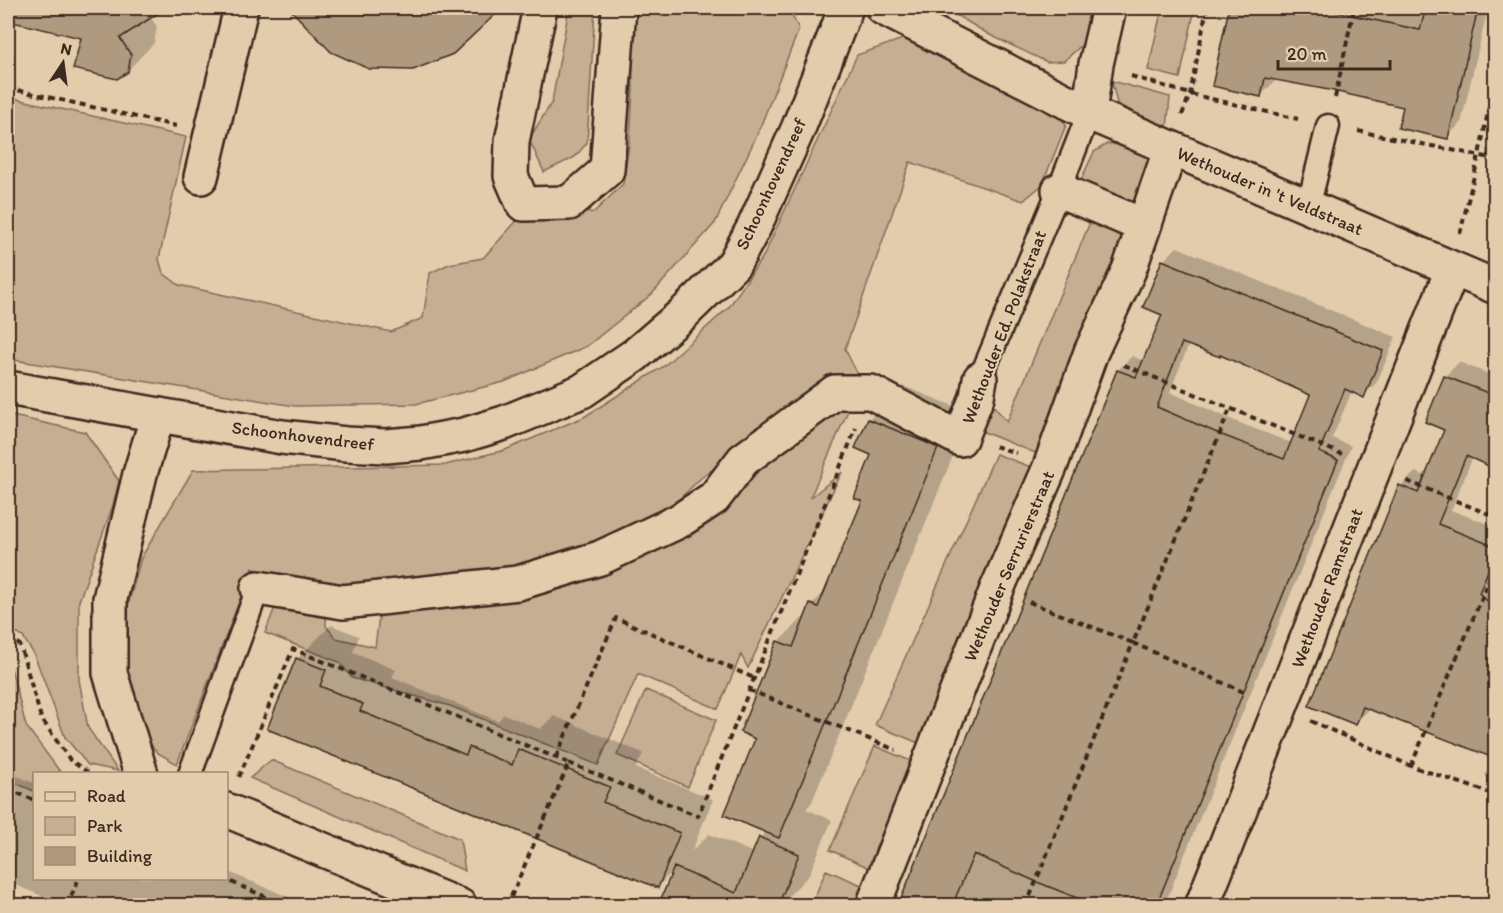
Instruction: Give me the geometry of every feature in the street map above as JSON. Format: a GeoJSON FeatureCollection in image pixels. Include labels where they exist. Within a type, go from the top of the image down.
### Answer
{"type":"FeatureCollection","features":[{"type":"Feature","properties":{"kind":"street"},"geometry":{"type":"LineString","coordinates":[[201,177],[241,8]]}},
{"type":"Feature","properties":{"kind":"street"},"geometry":{"type":"LineString","coordinates":[[540,8],[512,141],[511,176],[524,204],[569,203],[607,170],[619,8]]}},
{"type":"Feature","properties":{"kind":"street","name":"Schoonhovendreef"},"geometry":{"type":"LineString","coordinates":[[8,388],[282,437],[387,446],[421,443],[464,435],[504,423],[582,391],[635,355],[683,314],[734,264],[754,227],[798,129],[846,8]]}},
{"type":"Feature","properties":{"kind":"street","name":"Wethouder in 't Veldstraat"},"geometry":{"type":"LineString","coordinates":[[883,8],[1089,113],[1496,287]]}},
{"type":"Feature","properties":{"kind":"street"},"geometry":{"type":"LineString","coordinates":[[1089,113],[1096,64],[1109,8]]}},
{"type":"Feature","properties":{"kind":"street","name":"Wethouder Serrurierstraat"},"geometry":{"type":"LineString","coordinates":[[873,906],[998,589],[1050,467],[1091,352],[1129,270],[1171,148]]}},
{"type":"Feature","properties":{"kind":"street"},"geometry":{"type":"LineString","coordinates":[[1059,190],[1144,226]]}},
{"type":"Feature","properties":{"kind":"street","name":"Wethouder Ramstraat"},"geometry":{"type":"LineString","coordinates":[[1202,906],[1452,270]]}},
{"type":"Feature","properties":{"kind":"street","name":"Wethouder Ed. Polakstraat"},"geometry":{"type":"LineString","coordinates":[[258,588],[343,602],[518,583],[600,558],[679,521],[714,498],[743,460],[835,392],[871,392],[960,439],[977,398],[980,379]]}},
{"type":"Feature","properties":{"kind":"street"},"geometry":{"type":"LineString","coordinates":[[140,772],[110,673],[110,599],[140,474],[158,415]]}},
{"type":"Feature","properties":{"kind":"street"},"geometry":{"type":"LineString","coordinates":[[231,797],[460,906]]}},
{"type":"Feature","properties":{"kind":"lane","name":"Wethouder Ed. Polakstraat"},"geometry":{"type":"LineString","coordinates":[[980,379],[1089,113]]}},
{"type":"Feature","properties":{"kind":"lane"},"geometry":{"type":"LineString","coordinates":[[1308,207],[1329,126]]}},
{"type":"Feature","properties":{"kind":"lane","name":"Wethouder Ed. Polakstraat"},"geometry":{"type":"LineString","coordinates":[[191,772],[258,588]]}},
{"type":"Feature","properties":{"kind":"path"},"geometry":{"type":"LineString","coordinates":[[1171,148],[1190,94],[1207,8]]}},
{"type":"Feature","properties":{"kind":"path"},"geometry":{"type":"LineString","coordinates":[[1329,126],[1354,8]]}},
{"type":"Feature","properties":{"kind":"path"},"geometry":{"type":"LineString","coordinates":[[1096,64],[1190,94],[1329,126],[1496,159]]}},
{"type":"Feature","properties":{"kind":"path"},"geometry":{"type":"LineString","coordinates":[[1452,270],[1496,74]]}},
{"type":"Feature","properties":{"kind":"path"},"geometry":{"type":"LineString","coordinates":[[8,88],[212,134]]}},
{"type":"Feature","properties":{"kind":"path"},"geometry":{"type":"LineString","coordinates":[[1091,352],[1496,517]]}},
{"type":"Feature","properties":{"kind":"path"},"geometry":{"type":"LineString","coordinates":[[231,797],[293,649],[698,816],[871,392]]}},
{"type":"Feature","properties":{"kind":"path"},"geometry":{"type":"LineString","coordinates":[[1026,906],[1230,409]]}},
{"type":"Feature","properties":{"kind":"path"},"geometry":{"type":"LineString","coordinates":[[960,439],[1001,447],[1050,467]]}},
{"type":"Feature","properties":{"kind":"path"},"geometry":{"type":"LineString","coordinates":[[1411,766],[1496,564]]}},
{"type":"Feature","properties":{"kind":"path"},"geometry":{"type":"LineString","coordinates":[[998,589],[1132,644]]}},
{"type":"Feature","properties":{"kind":"path"},"geometry":{"type":"LineString","coordinates":[[556,758],[616,618],[754,678]]}},
{"type":"Feature","properties":{"kind":"path"},"geometry":{"type":"LineString","coordinates":[[8,637],[20,645],[41,718],[70,760],[87,772]]}},
{"type":"Feature","properties":{"kind":"path"},"geometry":{"type":"LineString","coordinates":[[749,690],[929,764]]}},
{"type":"Feature","properties":{"kind":"path"},"geometry":{"type":"LineString","coordinates":[[507,906],[569,763]]}},
{"type":"Feature","properties":{"kind":"path"},"geometry":{"type":"LineString","coordinates":[[8,789],[33,800]]}},
{"type":"Feature","properties":{"kind":"path"},"geometry":{"type":"LineString","coordinates":[[67,906],[79,880]]}},
{"type":"Feature","properties":{"kind":"path"},"geometry":{"type":"LineString","coordinates":[[224,880],[287,906]]}},
{"type":"Feature","properties":{"kind":"green space"},"geometry":{"type":"Polygon","coordinates":[[[569,8],[595,8],[587,143],[575,157],[544,172],[529,139],[552,102],[569,8]]]}},
{"type":"Feature","properties":{"kind":"green space"},"geometry":{"type":"Polygon","coordinates":[[[637,8],[788,8],[799,29],[757,135],[715,223],[652,294],[587,346],[504,382],[416,404],[295,406],[8,359],[8,97],[186,137],[159,259],[163,273],[179,285],[391,332],[423,318],[430,273],[449,264],[483,258],[522,215],[594,212],[623,184],[630,138],[633,89],[632,35],[637,8]]]}},
{"type":"Feature","properties":{"kind":"green space"},"geometry":{"type":"Polygon","coordinates":[[[944,8],[1080,8],[1092,11],[1086,41],[1064,61],[1047,62],[990,35],[944,8]]]}},
{"type":"Feature","properties":{"kind":"green space"},"geometry":{"type":"Polygon","coordinates":[[[1162,8],[1195,8],[1180,78],[1148,70],[1162,8]]]}},
{"type":"Feature","properties":{"kind":"green space"},"geometry":{"type":"Polygon","coordinates":[[[914,35],[1049,102],[1066,125],[1042,185],[1023,201],[910,162],[845,349],[861,381],[810,498],[842,472],[748,668],[741,655],[718,709],[638,674],[598,765],[450,706],[352,678],[339,662],[265,633],[285,581],[252,568],[177,764],[158,753],[136,728],[120,651],[129,602],[141,558],[193,470],[445,465],[505,450],[584,417],[664,366],[729,307],[764,255],[857,55],[914,35]],[[742,447],[701,478],[668,510],[544,563],[327,597],[326,626],[336,638],[375,647],[380,609],[649,541],[742,447]]]}},
{"type":"Feature","properties":{"kind":"green space"},"geometry":{"type":"Polygon","coordinates":[[[1112,81],[1170,97],[1167,128],[1117,104],[1112,81]]]}},
{"type":"Feature","properties":{"kind":"green space"},"geometry":{"type":"Polygon","coordinates":[[[1107,144],[1119,144],[1154,157],[1134,211],[1078,186],[1094,152],[1107,144]]]}},
{"type":"Feature","properties":{"kind":"green space"},"geometry":{"type":"Polygon","coordinates":[[[1093,215],[1136,233],[1045,457],[974,428],[989,400],[1007,422],[1093,215]]]}},
{"type":"Feature","properties":{"kind":"green space"},"geometry":{"type":"Polygon","coordinates":[[[8,415],[85,432],[119,481],[113,505],[79,601],[79,680],[88,728],[118,771],[88,765],[65,737],[34,654],[23,637],[8,628],[8,415]]]}},
{"type":"Feature","properties":{"kind":"green space"},"geometry":{"type":"Polygon","coordinates":[[[996,454],[1039,470],[926,746],[875,725],[996,454]]]}},
{"type":"Feature","properties":{"kind":"green space"},"geometry":{"type":"Polygon","coordinates":[[[8,664],[10,664],[26,726],[60,772],[33,772],[33,791],[8,780],[8,664]]]}},
{"type":"Feature","properties":{"kind":"green space"},"geometry":{"type":"Polygon","coordinates":[[[646,690],[716,720],[688,787],[617,755],[646,690]]]}},
{"type":"Feature","properties":{"kind":"green space"},"geometry":{"type":"Polygon","coordinates":[[[875,746],[920,765],[876,871],[830,850],[875,746]]]}},
{"type":"Feature","properties":{"kind":"green space"},"geometry":{"type":"Polygon","coordinates":[[[271,760],[460,839],[465,871],[250,778],[271,760]]]}},
{"type":"Feature","properties":{"kind":"green space"},"geometry":{"type":"Polygon","coordinates":[[[826,870],[871,889],[864,905],[811,906],[826,870]]]}},
{"type":"Feature","properties":{"kind":"building"},"geometry":{"type":"Polygon","coordinates":[[[8,8],[166,8],[120,38],[131,55],[128,72],[117,79],[73,69],[81,38],[8,21],[8,8]]]}},
{"type":"Feature","properties":{"kind":"building"},"geometry":{"type":"Polygon","coordinates":[[[289,8],[502,8],[453,54],[413,70],[369,69],[331,52],[289,8]]]}},
{"type":"Feature","properties":{"kind":"building"},"geometry":{"type":"Polygon","coordinates":[[[1229,8],[1319,8],[1420,30],[1426,8],[1478,8],[1448,139],[1398,128],[1403,107],[1329,90],[1265,78],[1261,97],[1212,86],[1229,8]]]}},
{"type":"Feature","properties":{"kind":"building"},"geometry":{"type":"Polygon","coordinates":[[[1162,260],[1383,351],[1364,398],[1345,389],[1319,452],[1338,460],[1156,906],[1097,906],[974,854],[952,906],[898,906],[1117,370],[1136,377],[1162,315],[1143,307],[1162,260]],[[1182,343],[1157,407],[1284,459],[1310,395],[1220,355],[1220,357],[1182,343]]]}},
{"type":"Feature","properties":{"kind":"building"},"geometry":{"type":"Polygon","coordinates":[[[1444,376],[1496,396],[1496,469],[1466,456],[1438,524],[1496,547],[1479,593],[1496,609],[1496,759],[1363,707],[1356,725],[1309,706],[1399,485],[1418,493],[1444,430],[1425,422],[1444,376]]]}},
{"type":"Feature","properties":{"kind":"building"},"geometry":{"type":"Polygon","coordinates":[[[868,419],[938,448],[779,838],[724,815],[755,739],[740,732],[777,641],[793,647],[810,604],[818,607],[862,501],[854,498],[871,455],[855,448],[868,419]]]}},
{"type":"Feature","properties":{"kind":"building"},"geometry":{"type":"Polygon","coordinates":[[[296,658],[326,670],[320,686],[363,704],[360,711],[466,755],[469,747],[512,765],[518,749],[610,787],[603,802],[680,833],[658,888],[267,729],[296,658]]]}},
{"type":"Feature","properties":{"kind":"building"},"geometry":{"type":"Polygon","coordinates":[[[759,837],[799,854],[778,906],[658,906],[674,867],[736,893],[759,837]]]}}]}
